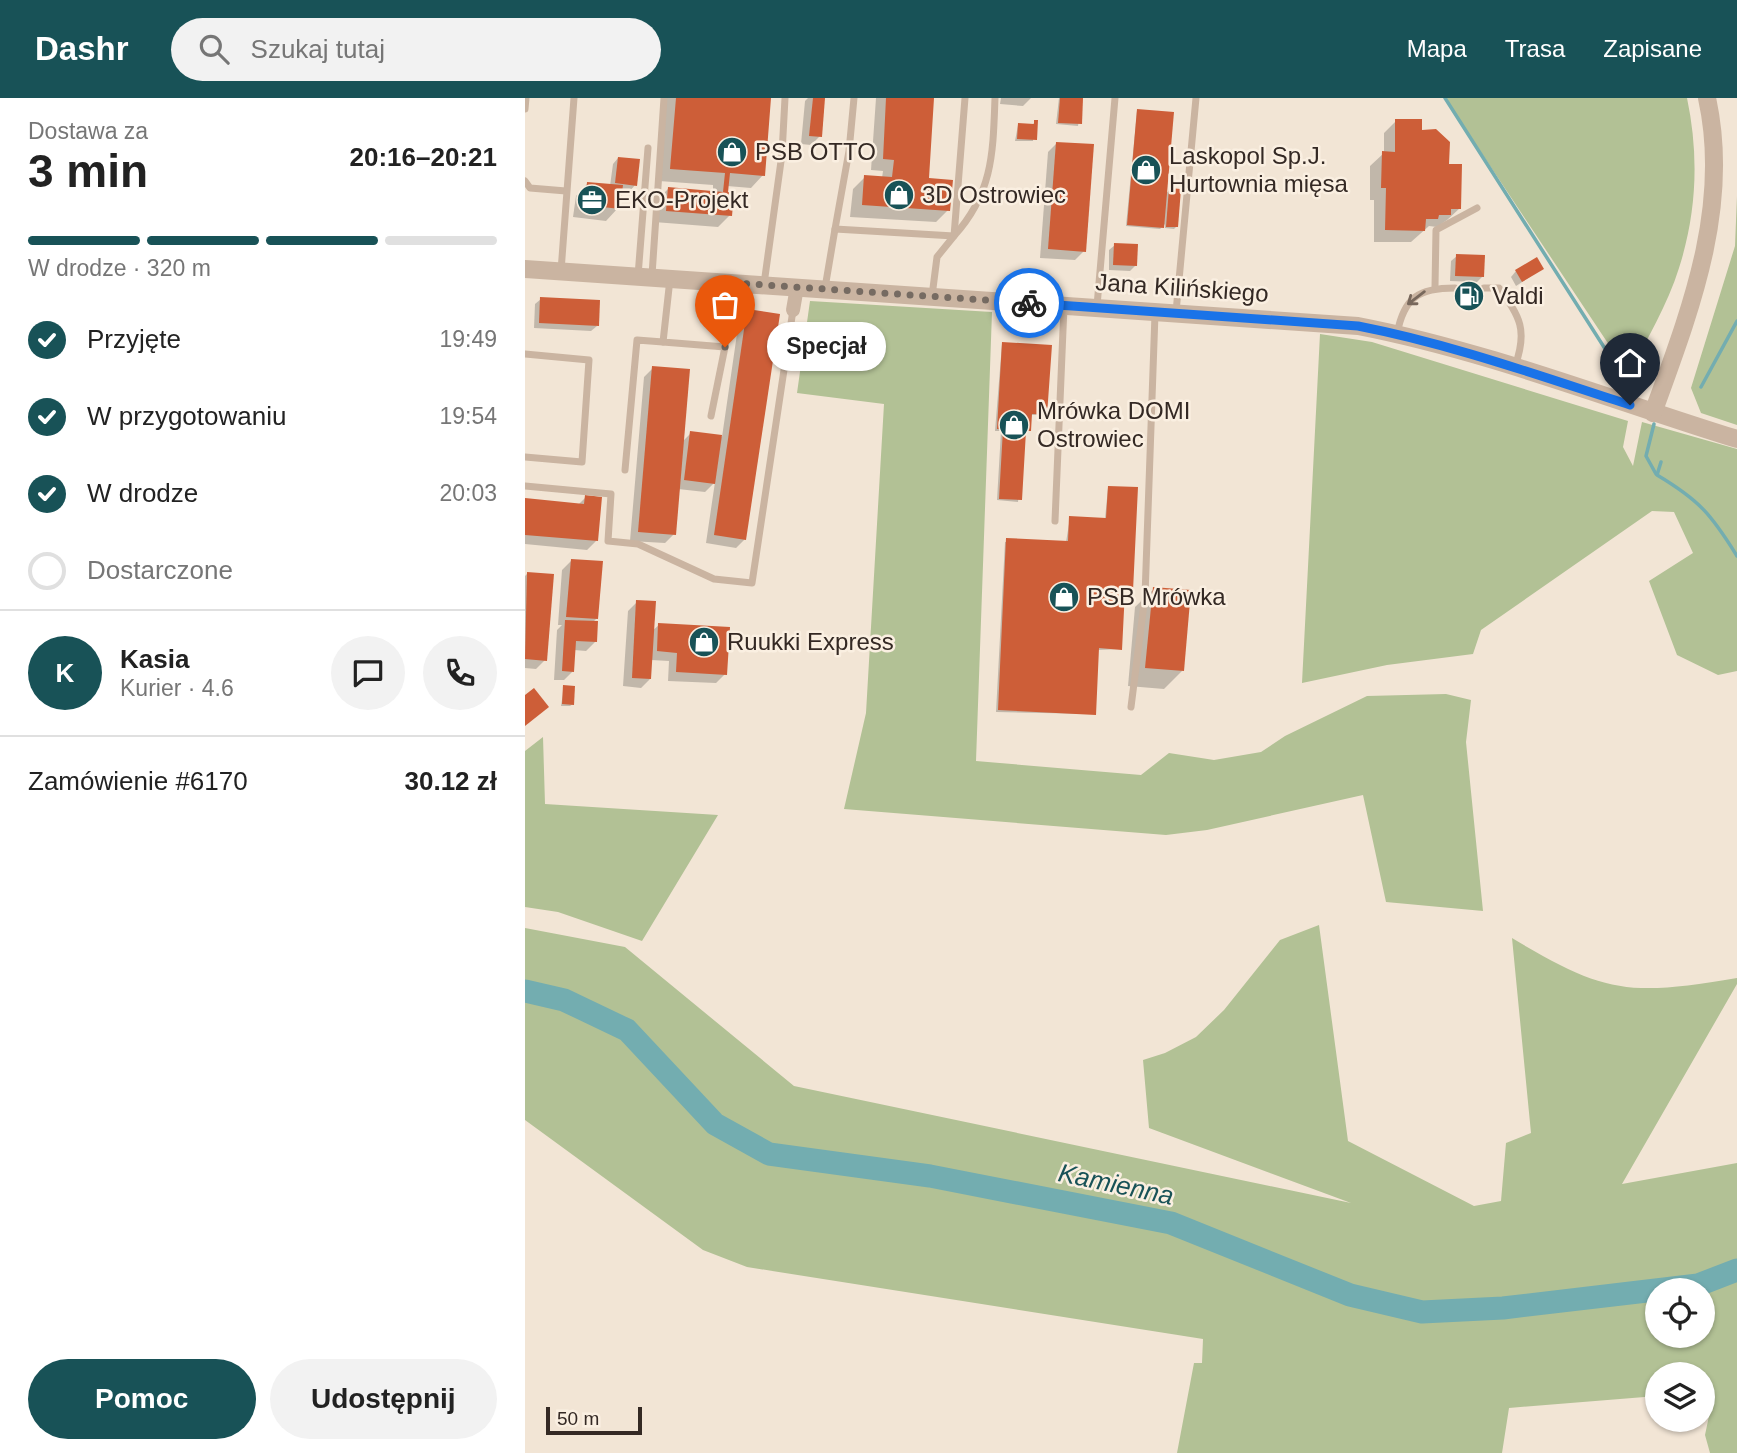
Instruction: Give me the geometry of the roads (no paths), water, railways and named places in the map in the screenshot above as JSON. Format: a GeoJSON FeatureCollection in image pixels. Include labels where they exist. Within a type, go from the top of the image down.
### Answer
{"type":"FeatureCollection","features":[{"type":"Feature","properties":{"kind":"street"},"geometry":{"type":"LineString","coordinates":[[1653,413],[1709,239],[1716,150],[1707,98]]}},
{"type":"Feature","properties":{"kind":"street","name":"Jana Kilińskiego"},"geometry":{"type":"LineString","coordinates":[[525,269],[1320,322],[1397,334],[1515,367],[1737,439]]}},
{"type":"Feature","properties":{"kind":"street"},"geometry":{"type":"LineString","coordinates":[[793,310],[797,287]]}},
{"type":"Feature","properties":{"kind":"lane"},"geometry":{"type":"LineString","coordinates":[[525,109],[526,98]]}},
{"type":"Feature","properties":{"kind":"lane"},"geometry":{"type":"LineString","coordinates":[[561,271],[574,98]]}},
{"type":"Feature","properties":{"kind":"lane"},"geometry":{"type":"LineString","coordinates":[[653,277],[664,98]]}},
{"type":"Feature","properties":{"kind":"lane"},"geometry":{"type":"LineString","coordinates":[[764,285],[782,154],[785,98]]}},
{"type":"Feature","properties":{"kind":"lane"},"geometry":{"type":"LineString","coordinates":[[825,289],[849,151],[854,98]]}},
{"type":"Feature","properties":{"kind":"lane"},"geometry":{"type":"LineString","coordinates":[[954,236],[965,98]]}},
{"type":"Feature","properties":{"kind":"lane"},"geometry":{"type":"LineString","coordinates":[[932,297],[937,257],[973,216],[993,161],[995,98]]}},
{"type":"Feature","properties":{"kind":"lane"},"geometry":{"type":"LineString","coordinates":[[1097,307],[1115,98]]}},
{"type":"Feature","properties":{"kind":"lane"},"geometry":{"type":"LineString","coordinates":[[1176,313],[1196,98]]}},
{"type":"Feature","properties":{"kind":"lane"},"geometry":{"type":"LineString","coordinates":[[648,148],[653,277],[663,342]]}},
{"type":"Feature","properties":{"kind":"lane"},"geometry":{"type":"LineString","coordinates":[[525,181],[530,188],[566,191]]}},
{"type":"Feature","properties":{"kind":"lane"},"geometry":{"type":"LineString","coordinates":[[1434,286],[1436,230],[1477,208]]}},
{"type":"Feature","properties":{"kind":"lane"},"geometry":{"type":"LineString","coordinates":[[835,229],[954,236]]}},
{"type":"Feature","properties":{"kind":"lane"},"geometry":{"type":"LineString","coordinates":[[711,416],[736,283]]}},
{"type":"Feature","properties":{"kind":"lane"},"geometry":{"type":"LineString","coordinates":[[1397,334],[1402,309],[1423,291],[1434,286],[1455,288]]}},
{"type":"Feature","properties":{"kind":"lane"},"geometry":{"type":"LineString","coordinates":[[1484,288],[1499,288],[1520,317],[1519,355],[1515,367]]}},
{"type":"Feature","properties":{"kind":"lane"},"geometry":{"type":"LineString","coordinates":[[1055,521],[1065,305]]}},
{"type":"Feature","properties":{"kind":"lane"},"geometry":{"type":"LineString","coordinates":[[525,486],[611,494],[608,541],[638,544],[714,579],[752,583],[793,310]]}},
{"type":"Feature","properties":{"kind":"lane"},"geometry":{"type":"LineString","coordinates":[[1131,707],[1145,596],[1156,311]]}},
{"type":"Feature","properties":{"kind":"lane"},"geometry":{"type":"LineString","coordinates":[[625,471],[637,340],[725,347]]}},
{"type":"Feature","properties":{"kind":"lane"},"geometry":{"type":"LineString","coordinates":[[525,354],[589,360],[582,462],[525,457]]}},
{"type":"Feature","properties":{"kind":"waterway"},"geometry":{"type":"LineString","coordinates":[[1445,98],[1625,380]]}},
{"type":"Feature","properties":{"kind":"waterway"},"geometry":{"type":"LineString","coordinates":[[1701,387],[1737,321]]}},
{"type":"Feature","properties":{"kind":"waterway"},"geometry":{"type":"LineString","coordinates":[[1654,424],[1646,456],[1656,474]]}},
{"type":"Feature","properties":{"kind":"waterway"},"geometry":{"type":"LineString","coordinates":[[1661,462],[1657,475],[1684,492],[1703,509],[1737,556]]}},
{"type":"Feature","properties":{"kind":"waterway","name":"Kamienna"},"geometry":{"type":"LineString","coordinates":[[525,991],[564,1000],[627,1030],[715,1124],[769,1154],[930,1176],[1171,1223],[1350,1295],[1422,1312],[1503,1308],[1698,1285],[1737,1270]]}},
{"type":"Feature","properties":{"kind":"place","name":"PSB OTTO"},"geometry":{"type":"Point","coordinates":[732,152]}},
{"type":"Feature","properties":{"kind":"place","name":"Laskopol Sp.J. Hurtownia mięsa"},"geometry":{"type":"Point","coordinates":[1146,170]}},
{"type":"Feature","properties":{"kind":"place","name":"3D Ostrowiec"},"geometry":{"type":"Point","coordinates":[899,195]}},
{"type":"Feature","properties":{"kind":"place","name":"EKO-Projekt"},"geometry":{"type":"Point","coordinates":[592,200]}},
{"type":"Feature","properties":{"kind":"place","name":"Valdi"},"geometry":{"type":"Point","coordinates":[1469,296]}},
{"type":"Feature","properties":{"kind":"place","name":"Specjał"},"geometry":{"type":"Point","coordinates":[725,347]}},
{"type":"Feature","properties":{"kind":"place","name":"Mrówka DOMI Ostrowiec"},"geometry":{"type":"Point","coordinates":[1014,425]}},
{"type":"Feature","properties":{"kind":"place","name":"PSB Mrówka"},"geometry":{"type":"Point","coordinates":[1064,597]}},
{"type":"Feature","properties":{"kind":"place","name":"Ruukki Express"},"geometry":{"type":"Point","coordinates":[704,642]}}]}
